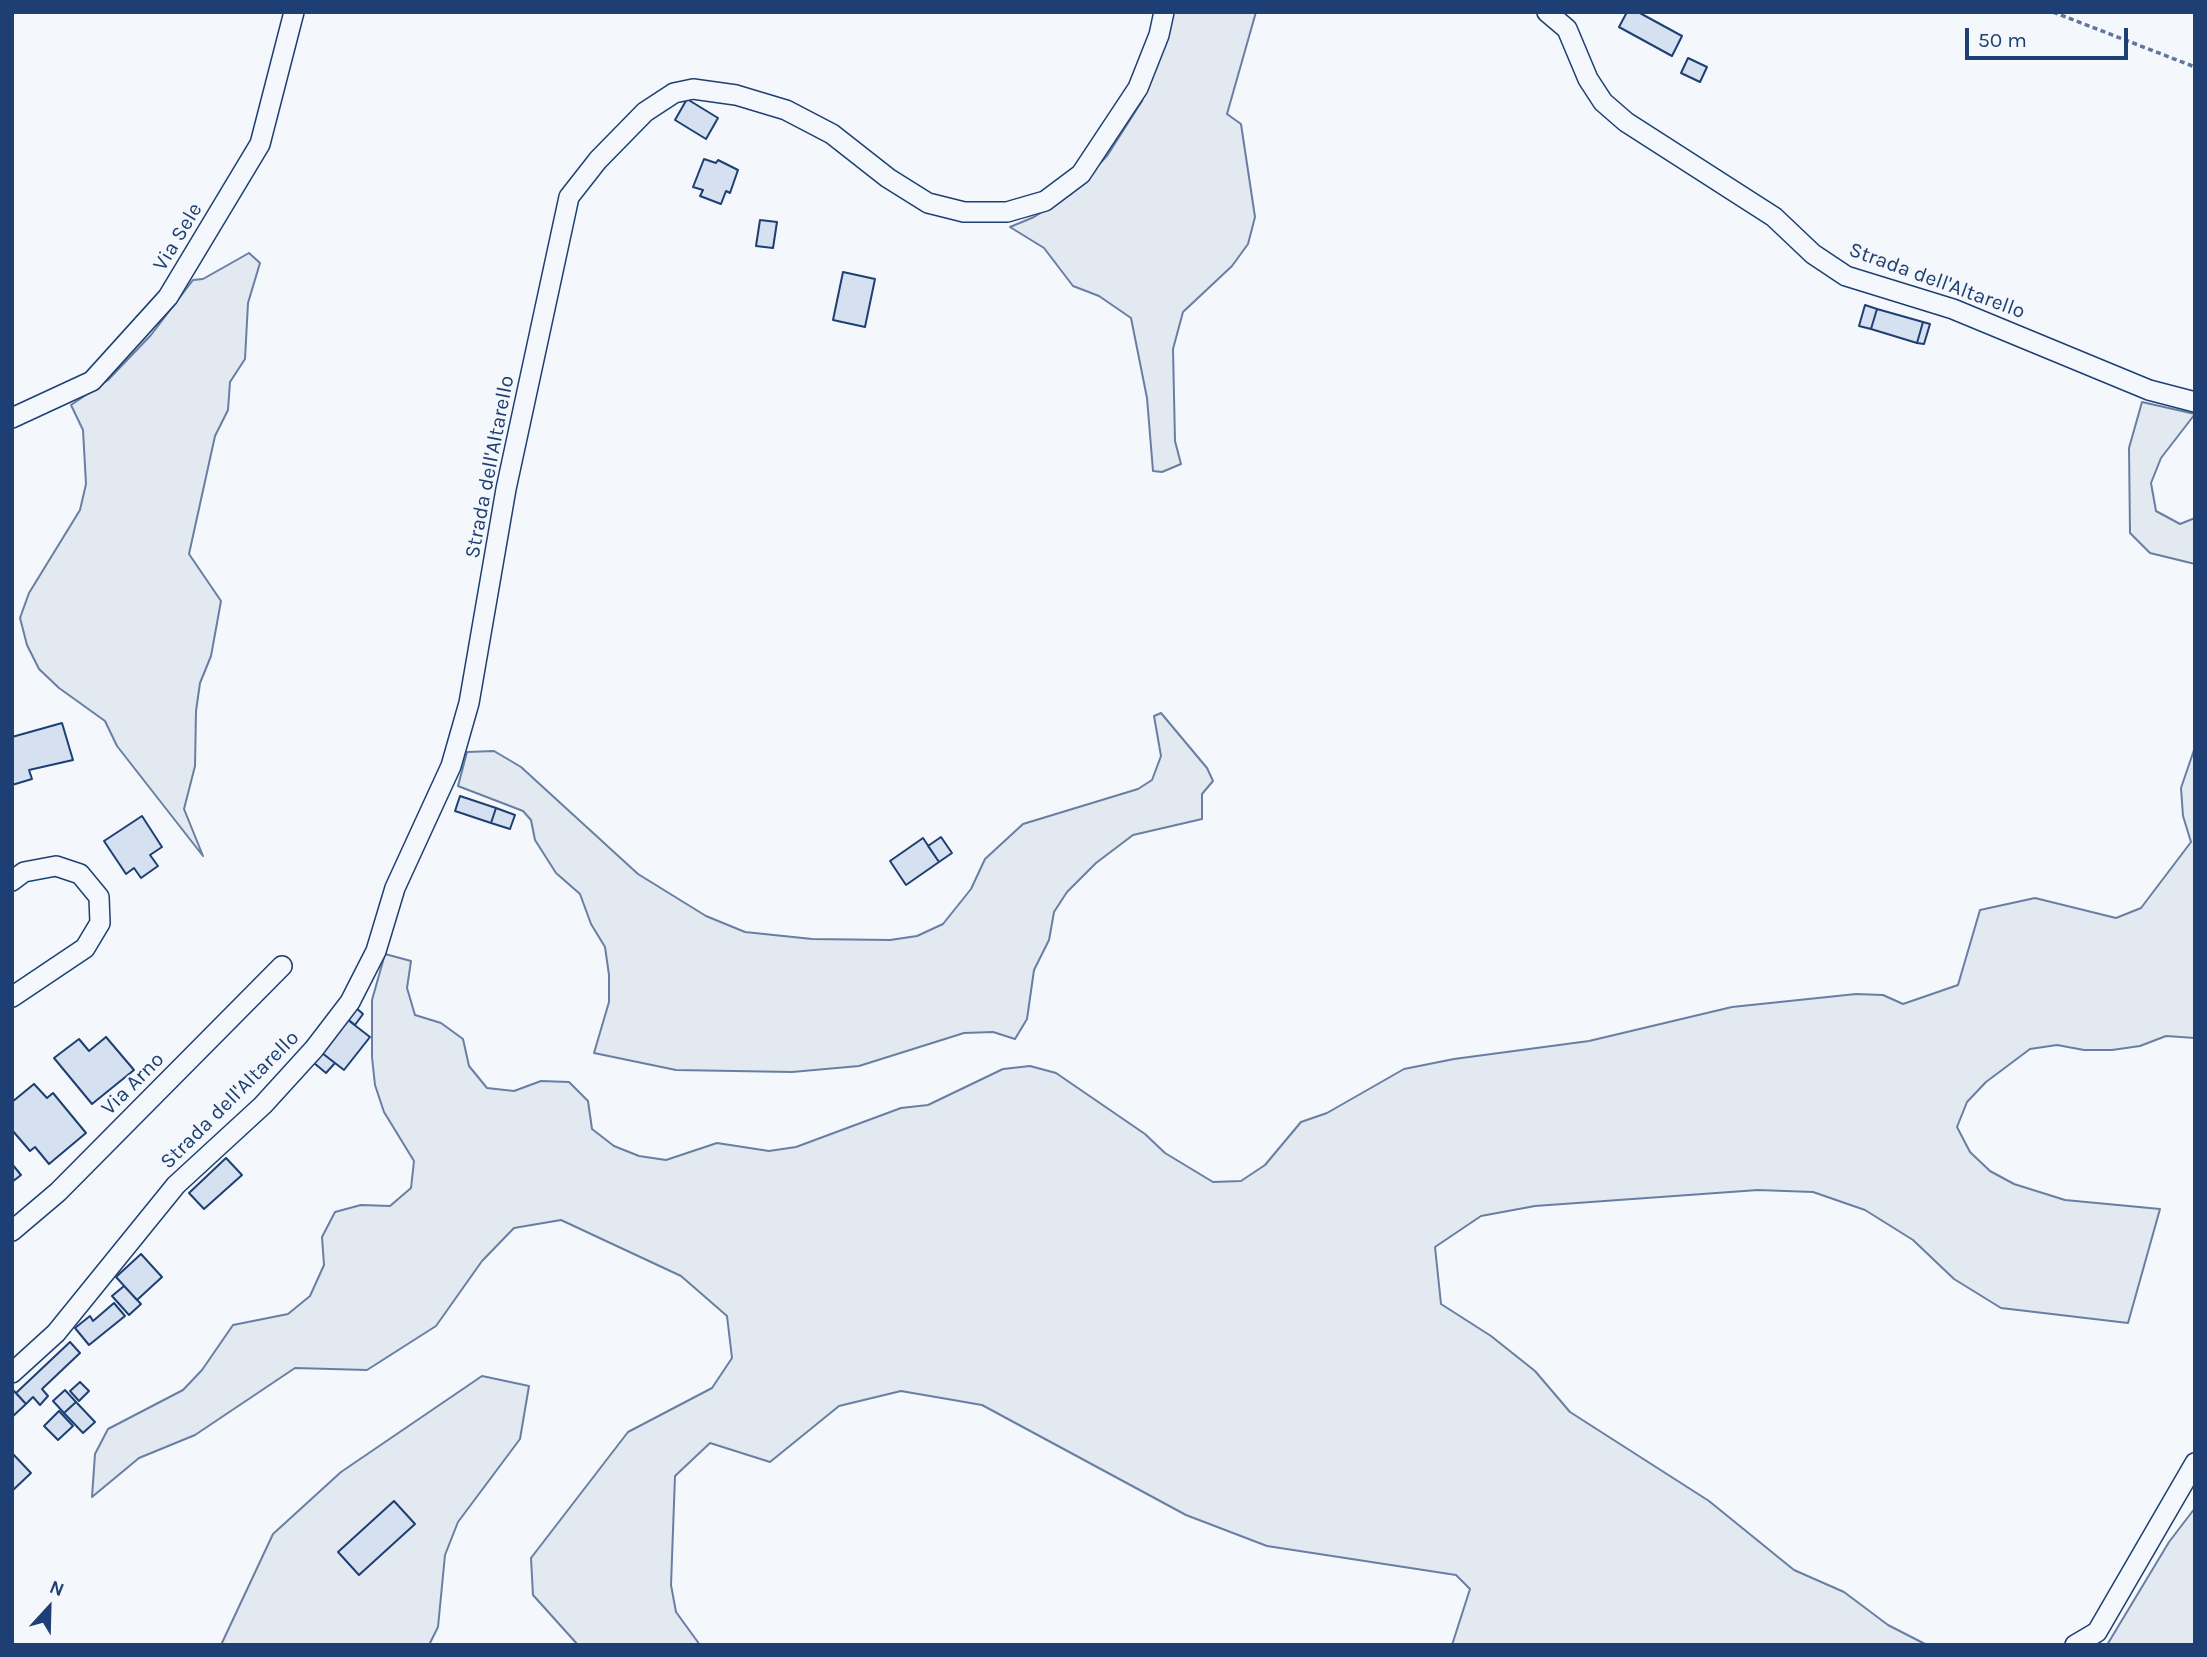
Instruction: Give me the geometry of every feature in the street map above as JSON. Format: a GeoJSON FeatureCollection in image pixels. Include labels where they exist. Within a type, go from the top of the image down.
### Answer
{"type":"FeatureCollection","features":[{"type":"Feature","properties":{"kind":"street","name":"Via Sele"},"geometry":{"type":"LineString","coordinates":[[12,418],[92,381],[168,297],[260,144],[295,12]]}},
{"type":"Feature","properties":{"kind":"street","name":"Strada dell'Altarello"},"geometry":{"type":"LineString","coordinates":[[12,1373],[56,1333],[176,1185],[263,1105],[314,1049],[350,1002],[376,951],[395,888],[451,766],[470,703],[506,489],[569,197],[598,160],[645,112],[674,93],[693,89],[736,95],[786,110],[832,134],[888,178],[928,203],[964,212],[1007,212],[1045,201],[1081,174],[1139,88],[1159,35],[1164,12]]}},
{"type":"Feature","properties":{"kind":"street","name":"Strada dell'Altarello"},"geometry":{"type":"LineString","coordinates":[[1547,12],[1567,29],[1587,79],[1603,102],[1626,122],[1774,217],[1814,254],[1846,276],[1953,309],[2149,390],[2195,402]]}},
{"type":"Feature","properties":{"kind":"street"},"geometry":{"type":"LineString","coordinates":[[12,881],[24,872],[55,866],[80,874],[99,897],[100,923],[85,948],[12,997]]}},
{"type":"Feature","properties":{"kind":"street","name":"Via Arno"},"geometry":{"type":"LineString","coordinates":[[12,1231],[58,1192],[282,966]]}},
{"type":"Feature","properties":{"kind":"street"},"geometry":{"type":"LineString","coordinates":[[2075,1645],[2097,1632],[2195,1463]]}},
{"type":"Feature","properties":{"kind":"path"},"geometry":{"type":"LineString","coordinates":[[2053,12],[2195,67]]}},
{"type":"Feature","properties":{"kind":"shaded area"},"geometry":{"type":"Polygon","coordinates":[[[1172,12],[1256,12],[1227,114],[1241,124],[1255,217],[1248,244],[1232,266],[1183,312],[1173,349],[1175,441],[1181,464],[1162,472],[1153,471],[1147,398],[1131,318],[1099,296],[1073,286],[1044,248],[1010,227],[1034,217],[1071,194],[1107,156],[1142,101],[1172,12]]]}},
{"type":"Feature","properties":{"kind":"shaded area"},"geometry":{"type":"Polygon","coordinates":[[[249,253],[260,263],[248,303],[245,359],[230,382],[228,410],[215,436],[189,554],[221,601],[211,656],[200,683],[196,711],[195,766],[184,809],[203,856],[117,746],[105,721],[59,688],[39,669],[27,645],[20,618],[29,593],[80,510],[86,484],[83,430],[71,405],[108,380],[151,335],[193,280],[203,279],[249,253]]]}},
{"type":"Feature","properties":{"kind":"shaded area"},"geometry":{"type":"Polygon","coordinates":[[[2142,402],[2195,414],[2161,458],[2151,483],[2156,511],[2180,524],[2195,518],[2195,564],[2150,553],[2130,533],[2129,448],[2142,402]]]}},
{"type":"Feature","properties":{"kind":"shaded area"},"geometry":{"type":"Polygon","coordinates":[[[1161,713],[1207,768],[1213,781],[1202,794],[1202,819],[1133,835],[1096,863],[1067,892],[1054,912],[1049,940],[1034,970],[1027,1019],[1015,1039],[993,1032],[964,1033],[859,1066],[792,1072],[676,1070],[594,1053],[609,1002],[609,975],[605,947],[591,924],[580,894],[556,873],[535,840],[531,820],[523,811],[458,786],[467,752],[494,751],[521,767],[638,874],[706,916],[745,932],[812,939],[890,940],[917,936],[943,924],[971,889],[985,859],[1023,824],[1138,789],[1152,780],[1161,756],[1154,716],[1161,713]]]}},
{"type":"Feature","properties":{"kind":"shaded area"},"geometry":{"type":"Polygon","coordinates":[[[2195,747],[2195,1038],[2166,1036],[2140,1046],[2112,1050],[2084,1050],[2057,1045],[2030,1049],[1986,1082],[1967,1102],[1957,1127],[1970,1152],[1990,1171],[2014,1184],[2065,1200],[2160,1209],[2128,1323],[2001,1308],[1954,1279],[1913,1240],[1865,1210],[1813,1192],[1758,1190],[1535,1206],[1481,1216],[1435,1247],[1441,1304],[1491,1336],[1535,1371],[1570,1412],[1709,1501],[1794,1570],[1844,1592],[1888,1625],[1927,1645],[1452,1645],[1470,1589],[1456,1575],[1267,1546],[1186,1515],[982,1405],[901,1391],[839,1406],[770,1462],[710,1443],[675,1476],[671,1585],[676,1612],[700,1645],[578,1645],[533,1595],[531,1558],[628,1432],[712,1388],[732,1358],[727,1316],[681,1276],[561,1220],[514,1228],[482,1261],[436,1326],[367,1370],[295,1368],[195,1435],[139,1458],[92,1497],[95,1454],[108,1429],[183,1390],[202,1370],[233,1325],[288,1314],[310,1296],[324,1265],[322,1237],[335,1212],[361,1205],[390,1206],[411,1188],[414,1161],[384,1112],[375,1085],[372,1000],[385,954],[411,961],[407,988],[415,1015],[441,1023],[463,1039],[469,1066],[487,1088],[514,1091],[541,1081],[569,1082],[588,1101],[592,1129],[614,1146],[639,1156],[666,1160],[717,1143],[769,1151],[796,1147],[901,1108],[928,1105],[1003,1069],[1030,1066],[1056,1073],[1145,1134],[1165,1153],[1213,1182],[1241,1181],[1265,1165],[1301,1122],[1327,1113],[1404,1069],[1454,1059],[1589,1041],[1732,1007],[1856,994],[1883,995],[1903,1004],[1958,985],[1980,910],[2035,898],[2116,918],[2141,908],[2191,842],[2183,816],[2181,788],[2195,747]]]}},
{"type":"Feature","properties":{"kind":"shaded area"},"geometry":{"type":"Polygon","coordinates":[[[482,1376],[529,1386],[520,1439],[458,1522],[445,1555],[438,1627],[429,1645],[221,1645],[273,1534],[341,1472],[482,1376]]]}},
{"type":"Feature","properties":{"kind":"shaded area"},"geometry":{"type":"Polygon","coordinates":[[[2195,1508],[2195,1645],[2107,1645],[2169,1542],[2195,1508]]]}},
{"type":"Feature","properties":{"kind":"building"},"geometry":{"type":"Polygon","coordinates":[[[1627,12],[1638,12],[1682,36],[1672,56],[1619,27],[1627,12]]]}},
{"type":"Feature","properties":{"kind":"building"},"geometry":{"type":"Polygon","coordinates":[[[1688,58],[1707,67],[1700,82],[1681,73],[1688,58]]]}},
{"type":"Feature","properties":{"kind":"building"},"geometry":{"type":"Polygon","coordinates":[[[687,99],[718,118],[706,139],[675,120],[687,99]]]}},
{"type":"Feature","properties":{"kind":"building"},"geometry":{"type":"Polygon","coordinates":[[[704,159],[716,163],[718,160],[738,170],[730,193],[726,191],[721,204],[700,196],[703,190],[693,187],[704,159]]]}},
{"type":"Feature","properties":{"kind":"building"},"geometry":{"type":"Polygon","coordinates":[[[760,220],[777,222],[773,248],[756,246],[760,220]]]}},
{"type":"Feature","properties":{"kind":"building"},"geometry":{"type":"Polygon","coordinates":[[[843,272],[875,279],[865,327],[833,320],[843,272]]]}},
{"type":"Feature","properties":{"kind":"building"},"geometry":{"type":"Polygon","coordinates":[[[1865,305],[1877,309],[1871,329],[1859,326],[1865,305]]]}},
{"type":"Feature","properties":{"kind":"building"},"geometry":{"type":"Polygon","coordinates":[[[1877,309],[1923,322],[1917,343],[1871,329],[1877,309]]]}},
{"type":"Feature","properties":{"kind":"building"},"geometry":{"type":"Polygon","coordinates":[[[1923,322],[1930,324],[1924,344],[1917,343],[1923,322]]]}},
{"type":"Feature","properties":{"kind":"building"},"geometry":{"type":"Polygon","coordinates":[[[62,723],[73,760],[29,770],[32,779],[12,785],[12,737],[62,723]]]}},
{"type":"Feature","properties":{"kind":"building"},"geometry":{"type":"Polygon","coordinates":[[[460,796],[496,808],[491,823],[455,811],[460,796]]]}},
{"type":"Feature","properties":{"kind":"building"},"geometry":{"type":"Polygon","coordinates":[[[496,808],[515,815],[510,829],[491,823],[496,808]]]}},
{"type":"Feature","properties":{"kind":"building"},"geometry":{"type":"Polygon","coordinates":[[[142,816],[162,847],[150,855],[158,866],[141,878],[134,868],[126,874],[104,841],[142,816]]]}},
{"type":"Feature","properties":{"kind":"building"},"geometry":{"type":"Polygon","coordinates":[[[941,837],[952,853],[939,862],[928,846],[941,837]]]}},
{"type":"Feature","properties":{"kind":"building"},"geometry":{"type":"Polygon","coordinates":[[[923,838],[939,862],[906,885],[890,861],[923,838]]]}},
{"type":"Feature","properties":{"kind":"building"},"geometry":{"type":"Polygon","coordinates":[[[354,1006],[363,1014],[355,1025],[345,1017],[354,1006]]]}},
{"type":"Feature","properties":{"kind":"building"},"geometry":{"type":"Polygon","coordinates":[[[348,1020],[370,1037],[344,1070],[322,1053],[348,1020]]]}},
{"type":"Feature","properties":{"kind":"building"},"geometry":{"type":"Polygon","coordinates":[[[106,1037],[134,1070],[92,1104],[54,1058],[79,1039],[89,1051],[106,1037]]]}},
{"type":"Feature","properties":{"kind":"building"},"geometry":{"type":"Polygon","coordinates":[[[322,1053],[335,1063],[326,1073],[314,1063],[322,1053]]]}},
{"type":"Feature","properties":{"kind":"building"},"geometry":{"type":"Polygon","coordinates":[[[34,1084],[47,1098],[53,1093],[86,1133],[49,1164],[35,1147],[30,1151],[12,1130],[12,1102],[34,1084]]]}},
{"type":"Feature","properties":{"kind":"building"},"geometry":{"type":"Polygon","coordinates":[[[226,1158],[242,1175],[204,1209],[189,1193],[226,1158]]]}},
{"type":"Feature","properties":{"kind":"building"},"geometry":{"type":"Polygon","coordinates":[[[12,1164],[21,1175],[12,1182],[12,1164]]]}},
{"type":"Feature","properties":{"kind":"building"},"geometry":{"type":"Polygon","coordinates":[[[141,1254],[162,1277],[137,1300],[116,1277],[141,1254]]]}},
{"type":"Feature","properties":{"kind":"building"},"geometry":{"type":"Polygon","coordinates":[[[124,1286],[141,1304],[129,1315],[112,1296],[124,1286]]]}},
{"type":"Feature","properties":{"kind":"building"},"geometry":{"type":"Polygon","coordinates":[[[114,1303],[125,1316],[89,1345],[75,1328],[90,1316],[93,1321],[114,1303]]]}},
{"type":"Feature","properties":{"kind":"building"},"geometry":{"type":"Polygon","coordinates":[[[70,1342],[80,1353],[42,1389],[48,1396],[40,1405],[33,1397],[26,1404],[16,1393],[70,1342]]]}},
{"type":"Feature","properties":{"kind":"building"},"geometry":{"type":"Polygon","coordinates":[[[80,1382],[89,1391],[79,1401],[70,1391],[80,1382]]]}},
{"type":"Feature","properties":{"kind":"building"},"geometry":{"type":"Polygon","coordinates":[[[65,1390],[76,1402],[64,1413],[53,1401],[65,1390]]]}},
{"type":"Feature","properties":{"kind":"building"},"geometry":{"type":"Polygon","coordinates":[[[12,1391],[26,1404],[12,1417],[12,1391]]]}},
{"type":"Feature","properties":{"kind":"building"},"geometry":{"type":"Polygon","coordinates":[[[76,1402],[95,1422],[83,1433],[64,1413],[76,1402]]]}},
{"type":"Feature","properties":{"kind":"building"},"geometry":{"type":"Polygon","coordinates":[[[59,1411],[73,1426],[58,1440],[44,1426],[59,1411]]]}},
{"type":"Feature","properties":{"kind":"building"},"geometry":{"type":"Polygon","coordinates":[[[12,1453],[31,1473],[12,1491],[12,1453]]]}},
{"type":"Feature","properties":{"kind":"building"},"geometry":{"type":"Polygon","coordinates":[[[394,1501],[415,1524],[359,1575],[338,1552],[394,1501]]]}}]}
